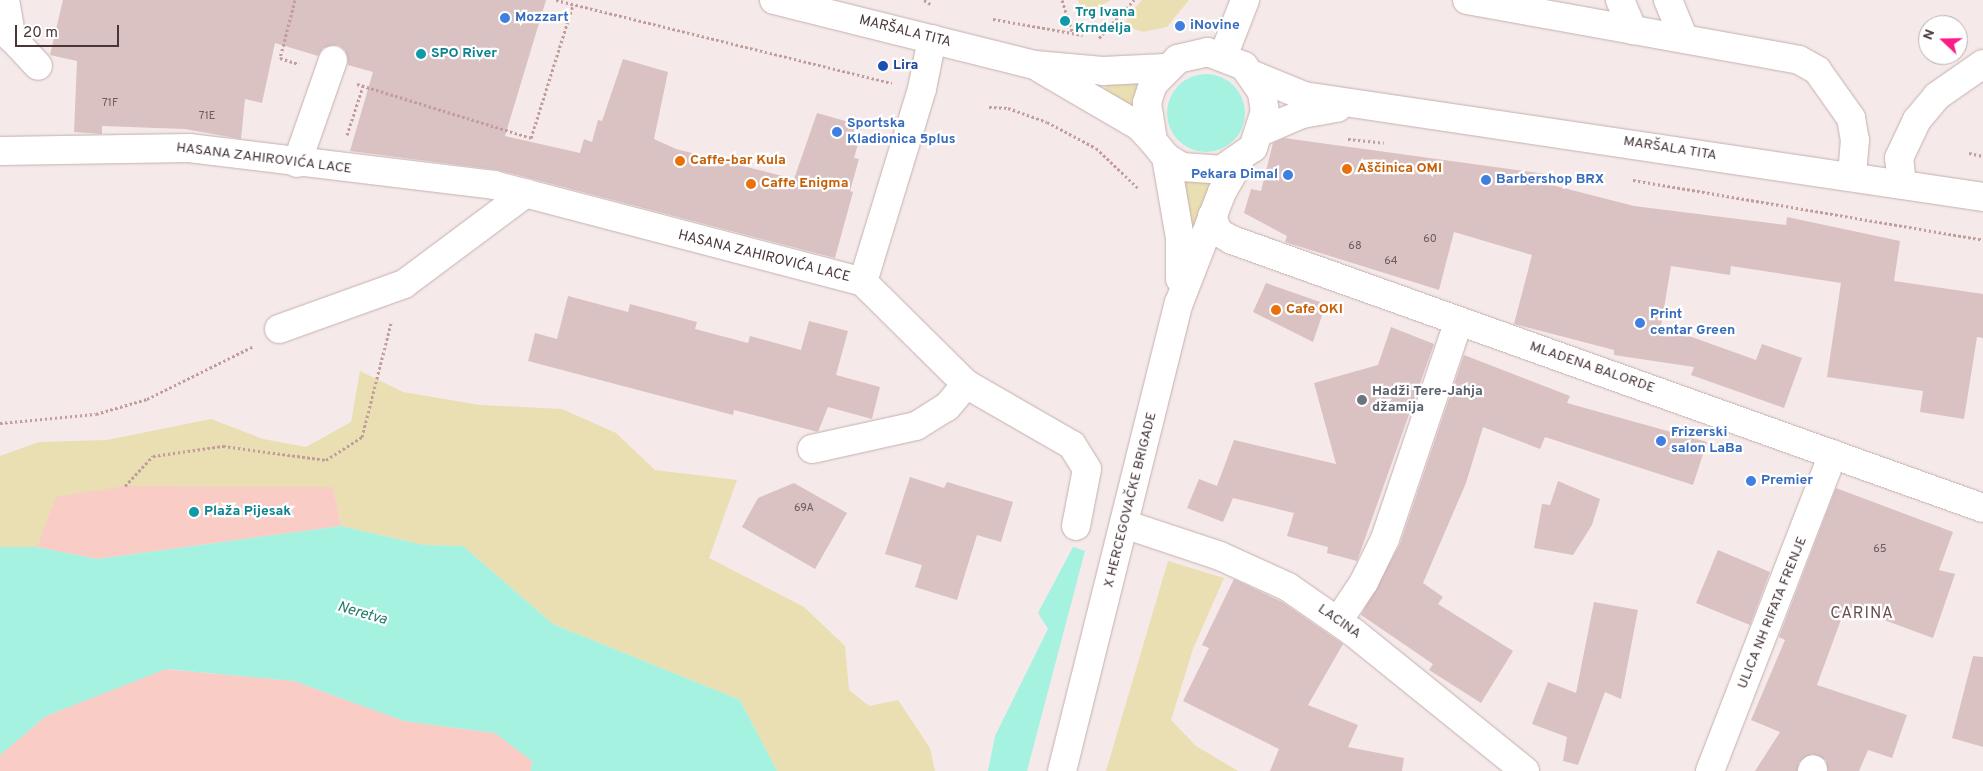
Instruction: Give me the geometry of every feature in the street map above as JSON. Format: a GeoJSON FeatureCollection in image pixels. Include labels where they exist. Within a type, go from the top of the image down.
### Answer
{"type":"FeatureCollection","features":[{"type":"Feature","properties":{"kind":"street"},"geometry":{"type":"LineString","coordinates":[[4,0],[12,38],[38,66]]}},
{"type":"Feature","properties":{"kind":"street","name":"MARŠALA TITA"},"geometry":{"type":"LineString","coordinates":[[774,0],[1035,65],[1103,71],[1165,68]]}},
{"type":"Feature","properties":{"kind":"street"},"geometry":{"type":"LineString","coordinates":[[1224,54],[1245,0]]}},
{"type":"Feature","properties":{"kind":"street"},"geometry":{"type":"LineString","coordinates":[[1467,0],[1579,10],[1633,30],[1799,60],[1816,70],[1851,118],[1855,140],[1852,177]]}},
{"type":"Feature","properties":{"kind":"street"},"geometry":{"type":"LineString","coordinates":[[1620,0],[1633,30]]}},
{"type":"Feature","properties":{"kind":"street"},"geometry":{"type":"LineString","coordinates":[[1668,0],[1684,39]]}},
{"type":"Feature","properties":{"kind":"street"},"geometry":{"type":"LineString","coordinates":[[863,282],[922,90],[932,39]]}},
{"type":"Feature","properties":{"kind":"street"},"geometry":{"type":"LineString","coordinates":[[1192,53],[1224,54],[1253,75],[1262,92],[1262,131],[1239,162],[1202,172],[1160,149],[1147,103],[1165,68],[1192,53]]}},
{"type":"Feature","properties":{"kind":"street"},"geometry":{"type":"LineString","coordinates":[[1902,185],[1899,158],[1917,120],[1936,96],[1983,64]]}},
{"type":"Feature","properties":{"kind":"street","name":"MARŠALA TITA"},"geometry":{"type":"LineString","coordinates":[[1035,65],[1139,126],[1160,149]]}},
{"type":"Feature","properties":{"kind":"street"},"geometry":{"type":"LineString","coordinates":[[297,163],[331,67]]}},
{"type":"Feature","properties":{"kind":"street","name":"MARŠALA TITA"},"geometry":{"type":"LineString","coordinates":[[1253,75],[1304,96],[1983,197]]}},
{"type":"Feature","properties":{"kind":"street","name":"MARŠALA TITA"},"geometry":{"type":"LineString","coordinates":[[1262,131],[1302,114],[1357,104]]}},
{"type":"Feature","properties":{"kind":"street","name":"HASANA ZAHIROVIĆA LACE"},"geometry":{"type":"LineString","coordinates":[[0,151],[189,148],[297,163],[494,185],[863,282],[966,384],[1072,445],[1088,469],[1076,526]]}},
{"type":"Feature","properties":{"kind":"street","name":"X HERCEGOVAČKE BRIGADE"},"geometry":{"type":"LineString","coordinates":[[1160,149],[1180,238],[1179,303]]}},
{"type":"Feature","properties":{"kind":"street","name":"X HERCEGOVAČKE BRIGADE"},"geometry":{"type":"LineString","coordinates":[[1062,771],[1084,698],[1124,524],[1179,303],[1212,216],[1239,162]]}},
{"type":"Feature","properties":{"kind":"street"},"geometry":{"type":"LineString","coordinates":[[279,329],[404,284],[526,193]]}},
{"type":"Feature","properties":{"kind":"street","name":"MLADENA BALORDE"},"geometry":{"type":"LineString","coordinates":[[1212,216],[1218,232],[1232,240],[1458,323],[1983,508]]}},
{"type":"Feature","properties":{"kind":"street"},"geometry":{"type":"LineString","coordinates":[[1338,621],[1384,539],[1458,323]]}},
{"type":"Feature","properties":{"kind":"street"},"geometry":{"type":"LineString","coordinates":[[812,449],[916,426],[947,408],[966,384]]}},
{"type":"Feature","properties":{"kind":"street","name":"ULICA NH RIFATA FRENJE"},"geometry":{"type":"LineString","coordinates":[[1710,771],[1833,454]]}},
{"type":"Feature","properties":{"kind":"street","name":"LACINA"},"geometry":{"type":"LineString","coordinates":[[1124,524],[1220,556],[1279,583],[1338,621],[1525,771]]}},
{"type":"Feature","properties":{"kind":"path"},"geometry":{"type":"LineString","coordinates":[[295,0],[280,58],[331,67],[363,86],[531,138],[573,5]]}},
{"type":"Feature","properties":{"kind":"path"},"geometry":{"type":"LineString","coordinates":[[556,0],[922,90]]}},
{"type":"Feature","properties":{"kind":"path"},"geometry":{"type":"LineString","coordinates":[[924,0],[941,10]]}},
{"type":"Feature","properties":{"kind":"path"},"geometry":{"type":"LineString","coordinates":[[1062,0],[1074,33]]}},
{"type":"Feature","properties":{"kind":"path"},"geometry":{"type":"LineString","coordinates":[[1099,38],[1134,0]]}},
{"type":"Feature","properties":{"kind":"path"},"geometry":{"type":"LineString","coordinates":[[988,18],[1106,39]]}},
{"type":"Feature","properties":{"kind":"path"},"geometry":{"type":"LineString","coordinates":[[344,146],[363,86]]}},
{"type":"Feature","properties":{"kind":"path"},"geometry":{"type":"LineString","coordinates":[[989,107],[1008,108],[1047,122],[1096,148],[1143,198]]}},
{"type":"Feature","properties":{"kind":"path"},"geometry":{"type":"LineString","coordinates":[[1337,138],[1395,144]]}},
{"type":"Feature","properties":{"kind":"path"},"geometry":{"type":"LineString","coordinates":[[1969,154],[1983,156]]}},
{"type":"Feature","properties":{"kind":"path"},"geometry":{"type":"LineString","coordinates":[[1630,179],[1983,240]]}},
{"type":"Feature","properties":{"kind":"path"},"geometry":{"type":"LineString","coordinates":[[0,423],[96,414],[147,399],[234,360],[279,329]]}},
{"type":"Feature","properties":{"kind":"path"},"geometry":{"type":"LineString","coordinates":[[125,486],[153,456],[223,446],[326,460],[362,437],[377,367]]}},
{"type":"Feature","properties":{"kind":"shaded area"},"geometry":{"type":"Polygon","coordinates":[[[1078,0],[1111,0],[1083,16],[1078,0]]]}},
{"type":"Feature","properties":{"kind":"shaded area"},"geometry":{"type":"Polygon","coordinates":[[[1142,0],[1189,0],[1167,27],[1143,32],[1126,26],[1127,16],[1142,0]]]}},
{"type":"Feature","properties":{"kind":"shaded area"},"geometry":{"type":"Polygon","coordinates":[[[1157,72],[1141,122],[1102,98],[1108,76],[1157,72]]]}},
{"type":"Feature","properties":{"kind":"shaded area"},"geometry":{"type":"Polygon","coordinates":[[[1172,166],[1229,170],[1191,259],[1172,166]]]}},
{"type":"Feature","properties":{"kind":"shaded area"},"geometry":{"type":"Polygon","coordinates":[[[360,371],[403,392],[480,405],[562,409],[616,433],[655,470],[737,480],[709,558],[804,607],[845,646],[849,690],[869,706],[898,700],[930,748],[935,771],[777,771],[740,700],[553,624],[463,546],[424,545],[341,526],[333,487],[57,497],[37,547],[0,547],[0,456],[39,442],[107,440],[211,419],[263,439],[306,447],[351,422],[360,371]]]}},
{"type":"Feature","properties":{"kind":"shaded area"},"geometry":{"type":"Polygon","coordinates":[[[1168,561],[1224,578],[1193,649],[1171,720],[1196,746],[1238,771],[1106,771],[1168,561]]]}},
{"type":"Feature","properties":{"kind":"sand","name":"Plaža Pijesak"},"geometry":{"type":"Polygon","coordinates":[[[125,486],[333,487],[341,526],[97,559],[37,547],[56,497],[125,486]]]}},
{"type":"Feature","properties":{"kind":"sand"},"geometry":{"type":"Polygon","coordinates":[[[165,669],[294,681],[404,721],[495,733],[532,761],[531,771],[0,771],[0,755],[46,716],[165,669]]]}},
{"type":"Feature","properties":{"kind":"water"},"geometry":{"type":"Polygon","coordinates":[[[1206,74],[1221,77],[1233,86],[1242,98],[1245,113],[1242,128],[1233,140],[1221,149],[1206,152],[1191,149],[1179,140],[1170,128],[1167,113],[1170,98],[1179,86],[1191,77],[1206,74]]]}},
{"type":"Feature","properties":{"kind":"water","name":"Neretva"},"geometry":{"type":"Polygon","coordinates":[[[341,526],[424,545],[463,546],[553,624],[740,700],[777,771],[531,771],[532,761],[495,733],[404,721],[294,681],[166,669],[46,716],[0,755],[0,547],[37,547],[97,559],[341,526]]]}},
{"type":"Feature","properties":{"kind":"water"},"geometry":{"type":"Polygon","coordinates":[[[1073,547],[1085,551],[1027,771],[988,771],[995,736],[1048,629],[1038,613],[1073,547]]]}},
{"type":"Feature","properties":{"kind":"building"},"geometry":{"type":"Polygon","coordinates":[[[63,0],[546,0],[505,136],[580,153],[584,139],[592,142],[598,120],[602,121],[623,59],[668,72],[654,139],[676,149],[794,179],[817,113],[863,126],[854,158],[859,159],[850,191],[853,192],[835,258],[498,170],[350,151],[373,72],[348,65],[345,50],[338,45],[323,48],[318,56],[275,43],[262,103],[245,99],[241,139],[185,129],[102,126],[102,134],[74,132],[77,61],[50,55],[63,0]]]}},
{"type":"Feature","properties":{"kind":"building"},"geometry":{"type":"Polygon","coordinates":[[[1284,138],[1546,174],[1544,183],[1634,206],[1786,225],[1787,217],[1900,241],[1894,281],[1983,294],[1983,338],[1977,337],[1964,419],[1920,412],[1923,391],[1827,377],[1841,283],[1731,266],[1730,275],[1671,266],[1661,326],[1756,360],[1762,344],[1802,358],[1784,408],[1691,375],[1694,367],[1614,355],[1614,350],[1514,324],[1532,255],[1454,232],[1439,290],[1285,242],[1287,236],[1244,213],[1251,189],[1261,191],[1273,143],[1284,138]]]}},
{"type":"Feature","properties":{"kind":"building"},"geometry":{"type":"Polygon","coordinates":[[[1266,283],[1326,304],[1313,342],[1253,312],[1266,283]]]}},
{"type":"Feature","properties":{"kind":"building"},"geometry":{"type":"Polygon","coordinates":[[[568,296],[628,312],[630,304],[697,322],[695,329],[748,343],[750,336],[801,350],[809,321],[848,331],[836,375],[880,387],[872,419],[828,407],[818,432],[734,410],[733,415],[528,361],[535,333],[557,339],[568,296]]]}},
{"type":"Feature","properties":{"kind":"building"},"geometry":{"type":"Polygon","coordinates":[[[1391,327],[1434,344],[1357,561],[1327,553],[1328,547],[1287,536],[1294,513],[1233,498],[1223,522],[1187,508],[1199,479],[1217,486],[1234,440],[1336,464],[1314,383],[1378,365],[1391,327]]]}},
{"type":"Feature","properties":{"kind":"building"},"geometry":{"type":"Polygon","coordinates":[[[1464,355],[1570,396],[1567,403],[1707,442],[1693,485],[1545,437],[1540,449],[1483,427],[1466,483],[1423,583],[1443,597],[1438,604],[1513,651],[1481,703],[1429,670],[1433,664],[1361,615],[1400,544],[1464,355]]]}},
{"type":"Feature","properties":{"kind":"building"},"geometry":{"type":"Polygon","coordinates":[[[910,477],[944,488],[947,482],[1013,502],[1001,542],[977,535],[957,600],[915,587],[922,565],[885,554],[910,477]]]}},
{"type":"Feature","properties":{"kind":"building"},"geometry":{"type":"Polygon","coordinates":[[[1558,481],[1600,499],[1592,525],[1573,555],[1534,548],[1542,504],[1550,505],[1558,481]]]}},
{"type":"Feature","properties":{"kind":"building"},"geometry":{"type":"Polygon","coordinates":[[[794,483],[847,513],[815,569],[742,527],[758,498],[794,483]]]}},
{"type":"Feature","properties":{"kind":"building"},"geometry":{"type":"Polygon","coordinates":[[[1836,488],[1953,532],[1939,570],[1955,574],[1933,638],[1846,606],[1817,685],[1907,715],[1892,758],[1868,750],[1859,771],[1828,771],[1826,760],[1812,754],[1799,762],[1797,771],[1755,771],[1780,732],[1751,720],[1785,640],[1779,637],[1836,488]]]}},
{"type":"Feature","properties":{"kind":"building"},"geometry":{"type":"Polygon","coordinates":[[[1718,550],[1770,572],[1750,625],[1696,603],[1718,550]]]}},
{"type":"Feature","properties":{"kind":"building"},"geometry":{"type":"Polygon","coordinates":[[[1234,579],[1282,602],[1343,644],[1308,705],[1358,725],[1348,747],[1404,758],[1402,771],[1270,771],[1279,749],[1183,701],[1209,648],[1202,645],[1234,579]]]}},
{"type":"Feature","properties":{"kind":"building"},"geometry":{"type":"Polygon","coordinates":[[[1594,602],[1638,610],[1621,699],[1605,692],[1578,765],[1563,761],[1567,737],[1532,724],[1548,682],[1576,693],[1594,602]]]}},
{"type":"Feature","properties":{"kind":"building"},"geometry":{"type":"Polygon","coordinates":[[[1973,656],[1983,657],[1983,747],[1952,738],[1973,656]]]}},
{"type":"Feature","properties":{"kind":"place","name":"Mozzart"},"geometry":{"type":"Point","coordinates":[505,18]}},
{"type":"Feature","properties":{"kind":"place","name":"Trg Ivana Krndelja"},"geometry":{"type":"Point","coordinates":[1065,21]}},
{"type":"Feature","properties":{"kind":"place","name":"iNovine"},"geometry":{"type":"Point","coordinates":[1180,26]}},
{"type":"Feature","properties":{"kind":"place","name":"SPO River"},"geometry":{"type":"Point","coordinates":[421,54]}},
{"type":"Feature","properties":{"kind":"place","name":"Lira"},"geometry":{"type":"Point","coordinates":[883,66]}},
{"type":"Feature","properties":{"kind":"place","name":"Sportska Kladionica 5plus"},"geometry":{"type":"Point","coordinates":[837,132]}},
{"type":"Feature","properties":{"kind":"place","name":"Caffe-bar Kula"},"geometry":{"type":"Point","coordinates":[680,161]}},
{"type":"Feature","properties":{"kind":"place","name":"Aščinica OMI"},"geometry":{"type":"Point","coordinates":[1347,169]}},
{"type":"Feature","properties":{"kind":"place","name":"Pekara Dimal"},"geometry":{"type":"Point","coordinates":[1288,175]}},
{"type":"Feature","properties":{"kind":"place","name":"Barbershop BRX"},"geometry":{"type":"Point","coordinates":[1486,180]}},
{"type":"Feature","properties":{"kind":"place","name":"Caffe Enigma"},"geometry":{"type":"Point","coordinates":[751,184]}},
{"type":"Feature","properties":{"kind":"place","name":"Cafe OKI"},"geometry":{"type":"Point","coordinates":[1276,310]}},
{"type":"Feature","properties":{"kind":"place","name":"Print centar Green"},"geometry":{"type":"Point","coordinates":[1640,323]}},
{"type":"Feature","properties":{"kind":"place","name":"Hadži Tere-Jahja džamija"},"geometry":{"type":"Point","coordinates":[1362,400]}},
{"type":"Feature","properties":{"kind":"place","name":"Frizerski salon LaBa"},"geometry":{"type":"Point","coordinates":[1661,441]}},
{"type":"Feature","properties":{"kind":"place","name":"Premier"},"geometry":{"type":"Point","coordinates":[1751,481]}},
{"type":"Feature","properties":{"kind":"place","name":"Plaža Pijesak"},"geometry":{"type":"Point","coordinates":[194,512]}},
{"type":"Feature","properties":{"kind":"district","name":"CARINA"},"geometry":{"type":"Point","coordinates":[1862,614]}}]}
